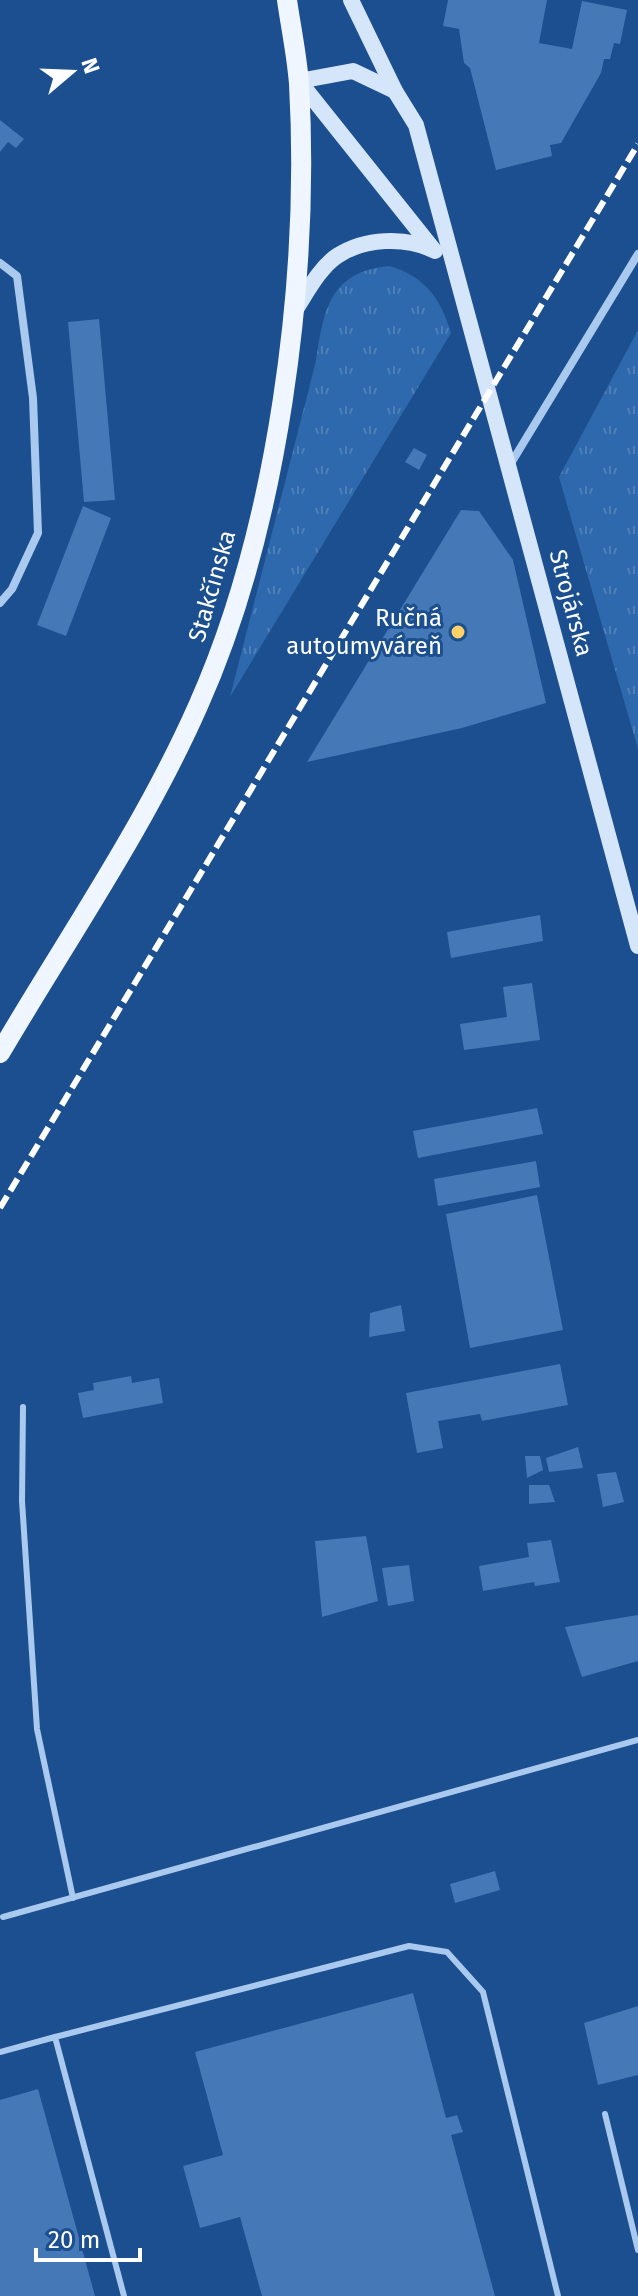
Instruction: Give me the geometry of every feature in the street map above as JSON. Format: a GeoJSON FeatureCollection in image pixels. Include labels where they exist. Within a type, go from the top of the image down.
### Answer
{"type":"FeatureCollection","features":[{"type":"Feature","properties":{"kind":"main road"},"geometry":{"type":"LineString","coordinates":[[287,0],[299,81],[353,71],[395,91]]}},
{"type":"Feature","properties":{"kind":"main road","name":"Strojárska"},"geometry":{"type":"LineString","coordinates":[[351,0],[395,91],[416,125],[638,946]]}},
{"type":"Feature","properties":{"kind":"main road","name":"Strojárska"},"geometry":{"type":"LineString","coordinates":[[299,81],[455,273]]}},
{"type":"Feature","properties":{"kind":"main road","name":"Stakčínska"},"geometry":{"type":"LineString","coordinates":[[0,1053],[136,828],[192,720],[221,653],[265,494],[292,314],[301,186],[299,81]]}},
{"type":"Feature","properties":{"kind":"main road"},"geometry":{"type":"LineString","coordinates":[[292,314],[335,257],[356,247],[380,241],[433,249]]}},
{"type":"Feature","properties":{"kind":"street"},"geometry":{"type":"LineString","coordinates":[[507,468],[638,254]]}},
{"type":"Feature","properties":{"kind":"street"},"geometry":{"type":"LineString","coordinates":[[0,263],[17,276],[33,398],[38,533],[12,589],[0,603]]}},
{"type":"Feature","properties":{"kind":"lane"},"geometry":{"type":"LineString","coordinates":[[23,1407],[22,1501],[37,1729],[73,1898]]}},
{"type":"Feature","properties":{"kind":"lane"},"geometry":{"type":"LineString","coordinates":[[3,1917],[638,1740]]}},
{"type":"Feature","properties":{"kind":"lane"},"geometry":{"type":"LineString","coordinates":[[0,2052],[409,1946],[447,1952],[483,1992],[558,2296]]}},
{"type":"Feature","properties":{"kind":"lane"},"geometry":{"type":"LineString","coordinates":[[55,2037],[124,2296]]}},
{"type":"Feature","properties":{"kind":"lane"},"geometry":{"type":"LineString","coordinates":[[605,2114],[638,2250]]}},
{"type":"Feature","properties":{"kind":"green space"},"geometry":{"type":"Polygon","coordinates":[[[389,266],[402,270],[430,290],[451,333],[230,697],[327,310],[342,285],[353,276],[389,266]]]}},
{"type":"Feature","properties":{"kind":"green space"},"geometry":{"type":"Polygon","coordinates":[[[638,330],[638,749],[559,477],[638,330]]]}},
{"type":"Feature","properties":{"kind":"building"},"geometry":{"type":"Polygon","coordinates":[[[448,0],[547,0],[539,43],[572,49],[582,1],[627,10],[620,44],[614,43],[610,59],[604,59],[601,73],[561,143],[550,145],[552,156],[496,170],[470,68],[464,63],[459,29],[443,26],[448,0]]]}},
{"type":"Feature","properties":{"kind":"building"},"geometry":{"type":"Polygon","coordinates":[[[0,120],[24,139],[16,148],[8,142],[0,152],[0,120]]]}},
{"type":"Feature","properties":{"kind":"building"},"geometry":{"type":"Polygon","coordinates":[[[99,319],[115,500],[84,502],[68,322],[99,319]]]}},
{"type":"Feature","properties":{"kind":"building"},"geometry":{"type":"Polygon","coordinates":[[[414,448],[427,455],[419,470],[405,462],[414,448]]]}},
{"type":"Feature","properties":{"kind":"building"},"geometry":{"type":"Polygon","coordinates":[[[83,506],[111,518],[66,636],[37,625],[83,506]]]}},
{"type":"Feature","properties":{"kind":"building","name":"Ručná autoumyváreň"},"geometry":{"type":"Polygon","coordinates":[[[461,510],[479,511],[513,560],[546,703],[462,728],[307,762],[461,510]]]}},
{"type":"Feature","properties":{"kind":"building"},"geometry":{"type":"Polygon","coordinates":[[[540,915],[543,941],[451,958],[447,932],[540,915]]]}},
{"type":"Feature","properties":{"kind":"building"},"geometry":{"type":"Polygon","coordinates":[[[532,983],[540,1040],[464,1050],[460,1024],[507,1017],[503,987],[532,983]]]}},
{"type":"Feature","properties":{"kind":"building"},"geometry":{"type":"Polygon","coordinates":[[[537,1108],[543,1134],[418,1158],[413,1131],[537,1108]]]}},
{"type":"Feature","properties":{"kind":"building"},"geometry":{"type":"Polygon","coordinates":[[[536,1161],[540,1187],[438,1206],[434,1179],[536,1161]]]}},
{"type":"Feature","properties":{"kind":"building"},"geometry":{"type":"Polygon","coordinates":[[[537,1195],[563,1330],[470,1348],[446,1214],[537,1195]]]}},
{"type":"Feature","properties":{"kind":"building"},"geometry":{"type":"Polygon","coordinates":[[[401,1305],[405,1331],[369,1337],[370,1313],[401,1305]]]}},
{"type":"Feature","properties":{"kind":"building"},"geometry":{"type":"Polygon","coordinates":[[[560,1364],[568,1405],[482,1421],[480,1414],[438,1421],[443,1448],[417,1453],[406,1393],[560,1364]]]}},
{"type":"Feature","properties":{"kind":"building"},"geometry":{"type":"Polygon","coordinates":[[[131,1376],[132,1383],[159,1378],[163,1403],[83,1418],[78,1393],[94,1390],[93,1383],[131,1376]]]}},
{"type":"Feature","properties":{"kind":"building"},"geometry":{"type":"Polygon","coordinates":[[[578,1447],[583,1468],[549,1472],[546,1458],[578,1447]]]}},
{"type":"Feature","properties":{"kind":"building"},"geometry":{"type":"Polygon","coordinates":[[[525,1456],[540,1456],[543,1470],[527,1478],[525,1456]]]}},
{"type":"Feature","properties":{"kind":"building"},"geometry":{"type":"Polygon","coordinates":[[[616,1472],[624,1502],[603,1507],[597,1474],[616,1472]]]}},
{"type":"Feature","properties":{"kind":"building"},"geometry":{"type":"Polygon","coordinates":[[[529,1485],[549,1485],[555,1502],[529,1504],[529,1485]]]}},
{"type":"Feature","properties":{"kind":"building"},"geometry":{"type":"Polygon","coordinates":[[[366,1536],[378,1601],[322,1617],[315,1541],[366,1536]]]}},
{"type":"Feature","properties":{"kind":"building"},"geometry":{"type":"Polygon","coordinates":[[[551,1540],[560,1582],[535,1586],[534,1582],[483,1591],[479,1566],[529,1557],[527,1543],[551,1540]]]}},
{"type":"Feature","properties":{"kind":"building"},"geometry":{"type":"Polygon","coordinates":[[[409,1565],[414,1601],[388,1606],[382,1568],[409,1565]]]}},
{"type":"Feature","properties":{"kind":"building"},"geometry":{"type":"Polygon","coordinates":[[[638,1615],[638,1661],[582,1677],[565,1627],[638,1615]]]}},
{"type":"Feature","properties":{"kind":"building"},"geometry":{"type":"Polygon","coordinates":[[[495,1871],[500,1890],[455,1903],[450,1884],[495,1871]]]}},
{"type":"Feature","properties":{"kind":"building"},"geometry":{"type":"Polygon","coordinates":[[[413,1993],[446,2118],[457,2115],[463,2132],[451,2135],[495,2296],[262,2296],[240,2217],[200,2228],[183,2166],[223,2155],[195,2052],[413,1993]]]}},
{"type":"Feature","properties":{"kind":"building"},"geometry":{"type":"Polygon","coordinates":[[[638,2006],[638,2075],[598,2085],[584,2023],[638,2006]]]}},
{"type":"Feature","properties":{"kind":"building"},"geometry":{"type":"Polygon","coordinates":[[[38,2089],[95,2296],[0,2296],[0,2100],[38,2089]]]}},
{"type":"Feature","properties":{"kind":"railway"},"geometry":{"type":"LineString","coordinates":[[0,1208],[638,144]]}},
{"type":"Feature","properties":{"kind":"place","name":"Ručná autoumyváreň"},"geometry":{"type":"Point","coordinates":[458,632]}}]}
